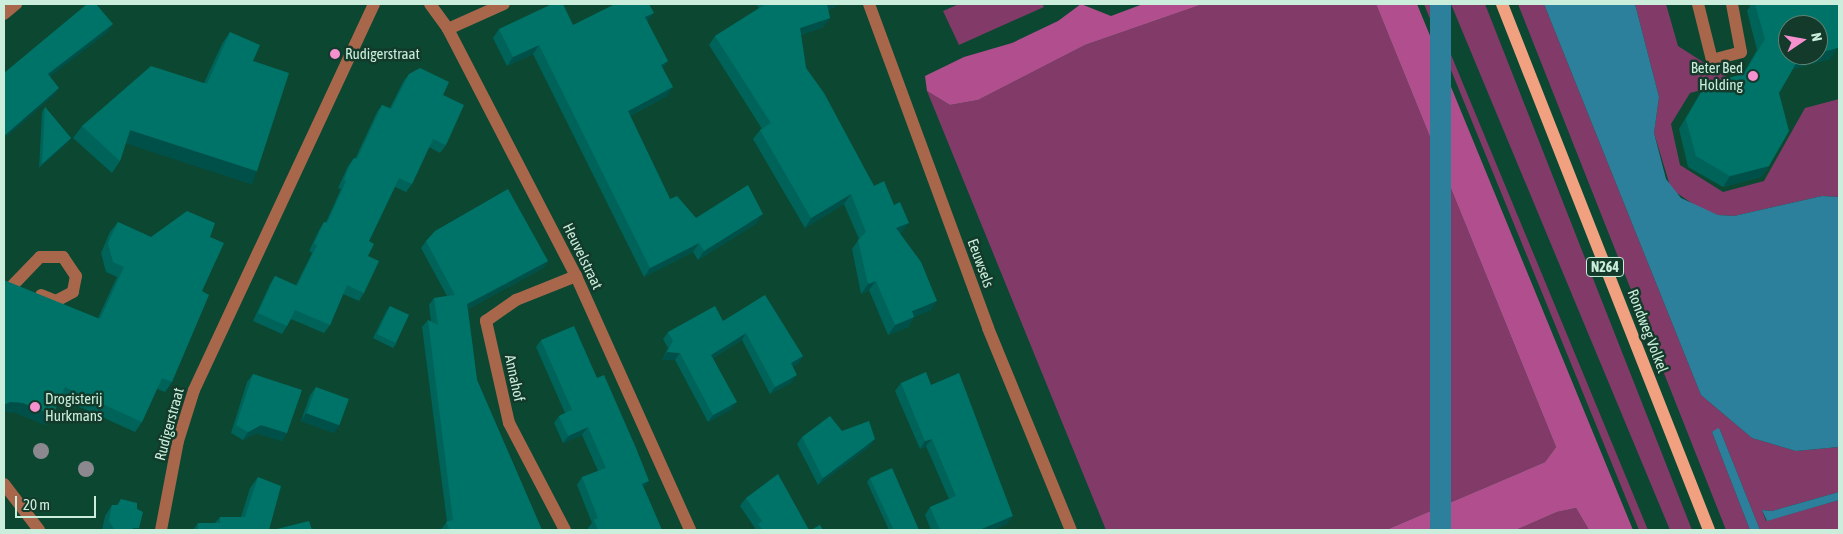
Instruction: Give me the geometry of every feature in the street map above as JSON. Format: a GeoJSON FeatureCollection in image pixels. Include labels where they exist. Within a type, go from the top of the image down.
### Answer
{"type":"FeatureCollection","features":[{"type":"Feature","properties":{"kind":"main road","name":"Rondweg Volkel"},"geometry":{"type":"LineString","coordinates":[[1502,4],[1709,530]]}},
{"type":"Feature","properties":{"kind":"street"},"geometry":{"type":"LineString","coordinates":[[4,14],[16,4]]}},
{"type":"Feature","properties":{"kind":"street","name":"Rudigerstraat"},"geometry":{"type":"LineString","coordinates":[[161,530],[178,441],[194,390],[374,4]]}},
{"type":"Feature","properties":{"kind":"street","name":"Heuvelstraat"},"geometry":{"type":"LineString","coordinates":[[430,4],[448,29],[576,276],[690,530]]}},
{"type":"Feature","properties":{"kind":"street"},"geometry":{"type":"LineString","coordinates":[[448,29],[504,4]]}},
{"type":"Feature","properties":{"kind":"street","name":"Eeuwsels"},"geometry":{"type":"LineString","coordinates":[[869,4],[988,328],[1071,530]]}},
{"type":"Feature","properties":{"kind":"street"},"geometry":{"type":"LineString","coordinates":[[1698,4],[1712,60],[1742,52],[1732,4]]}},
{"type":"Feature","properties":{"kind":"street"},"geometry":{"type":"LineString","coordinates":[[47,254],[62,257],[76,276],[73,292],[56,301],[9,283],[29,265],[47,254]]}},
{"type":"Feature","properties":{"kind":"street","name":"Annahof"},"geometry":{"type":"LineString","coordinates":[[565,530],[509,423],[486,321],[516,300],[576,276]]}},
{"type":"Feature","properties":{"kind":"street"},"geometry":{"type":"LineString","coordinates":[[4,484],[39,530]]}},
{"type":"Feature","properties":{"kind":"shaded area"},"geometry":{"type":"Polygon","coordinates":[[[959,4],[1042,4],[1044,7],[959,45],[943,11],[959,4]]]}},
{"type":"Feature","properties":{"kind":"shaded area"},"geometry":{"type":"Polygon","coordinates":[[[1081,4],[1111,16],[1143,4],[1203,4],[1085,45],[978,100],[950,105],[927,91],[925,76],[964,57],[1012,43],[1058,21],[1081,4]]]}},
{"type":"Feature","properties":{"kind":"shaded area"},"geometry":{"type":"Polygon","coordinates":[[[1203,4],[1376,4],[1556,447],[1545,462],[1386,530],[1106,530],[927,91],[950,105],[978,100],[1085,45],[1203,4]]]}},
{"type":"Feature","properties":{"kind":"shaded area"},"geometry":{"type":"Polygon","coordinates":[[[1376,4],[1417,4],[1633,530],[1589,530],[1576,508],[1557,512],[1516,530],[1386,530],[1545,462],[1556,447],[1376,4]]]}},
{"type":"Feature","properties":{"kind":"shaded area"},"geometry":{"type":"Polygon","coordinates":[[[1424,4],[1430,4],[1648,530],[1639,530],[1424,4]]]}},
{"type":"Feature","properties":{"kind":"shaded area"},"geometry":{"type":"Polygon","coordinates":[[[1451,4],[1485,4],[1692,530],[1670,530],[1451,4]]]}},
{"type":"Feature","properties":{"kind":"shaded area"},"geometry":{"type":"Polygon","coordinates":[[[1518,4],[1544,4],[1701,395],[1752,438],[1796,451],[1839,447],[1839,492],[1772,511],[1762,510],[1766,521],[1839,500],[1839,530],[1760,530],[1720,430],[1712,432],[1750,530],[1726,530],[1518,4]]]}},
{"type":"Feature","properties":{"kind":"shaded area"},"geometry":{"type":"Polygon","coordinates":[[[1635,4],[1666,4],[1678,46],[1728,78],[1728,83],[1690,93],[1671,124],[1680,165],[1723,192],[1764,181],[1805,108],[1839,99],[1839,197],[1822,196],[1734,216],[1718,215],[1696,206],[1671,189],[1654,133],[1659,97],[1635,4]]]}},
{"type":"Feature","properties":{"kind":"shaded area"},"geometry":{"type":"Polygon","coordinates":[[[1576,508],[1589,530],[1516,530],[1557,512],[1576,508]]]}},
{"type":"Feature","properties":{"kind":"water"},"geometry":{"type":"Polygon","coordinates":[[[1430,4],[1451,4],[1451,530],[1430,530],[1430,4]]]}},
{"type":"Feature","properties":{"kind":"water"},"geometry":{"type":"Polygon","coordinates":[[[1544,4],[1635,4],[1659,97],[1654,133],[1666,179],[1681,198],[1718,215],[1734,216],[1822,196],[1839,197],[1839,447],[1796,451],[1752,438],[1701,395],[1544,4]]]}},
{"type":"Feature","properties":{"kind":"water"},"geometry":{"type":"Polygon","coordinates":[[[1718,428],[1760,530],[1750,530],[1712,432],[1718,428]]]}},
{"type":"Feature","properties":{"kind":"water"},"geometry":{"type":"Polygon","coordinates":[[[1839,492],[1839,500],[1767,521],[1762,510],[1772,511],[1839,492]]]}},
{"type":"Feature","properties":{"kind":"building"},"geometry":{"type":"Polygon","coordinates":[[[87,4],[96,4],[113,24],[48,74],[59,88],[4,136],[4,73],[87,4]]]}},
{"type":"Feature","properties":{"kind":"building"},"geometry":{"type":"Polygon","coordinates":[[[552,4],[563,4],[573,25],[615,4],[649,4],[654,13],[645,17],[668,61],[661,65],[673,87],[628,111],[670,199],[677,196],[696,218],[748,185],[763,214],[704,251],[699,243],[650,268],[539,45],[513,57],[499,29],[552,4]]]}},
{"type":"Feature","properties":{"kind":"building"},"geometry":{"type":"Polygon","coordinates":[[[766,4],[827,4],[830,18],[800,28],[806,68],[824,93],[874,186],[884,181],[894,205],[900,202],[909,223],[896,228],[921,262],[937,301],[912,311],[914,317],[895,325],[876,281],[868,284],[858,240],[866,232],[851,194],[811,218],[760,130],[771,123],[715,36],[766,4]]]}},
{"type":"Feature","properties":{"kind":"building"},"geometry":{"type":"Polygon","coordinates":[[[1755,4],[1839,4],[1839,46],[1828,50],[1828,15],[1778,15],[1778,65],[1795,65],[1779,93],[1789,131],[1769,166],[1730,176],[1696,156],[1686,119],[1706,84],[1744,74],[1765,39],[1755,4]]]}},
{"type":"Feature","properties":{"kind":"building"},"geometry":{"type":"Polygon","coordinates":[[[230,32],[260,45],[253,61],[289,73],[257,171],[130,130],[120,161],[82,126],[151,66],[207,84],[230,32]]]}},
{"type":"Feature","properties":{"kind":"building"},"geometry":{"type":"Polygon","coordinates":[[[420,68],[449,82],[443,95],[464,105],[446,145],[433,139],[412,184],[399,178],[369,241],[374,244],[368,256],[379,261],[364,293],[347,285],[330,325],[295,310],[287,326],[258,313],[275,276],[297,286],[317,245],[314,244],[324,222],[327,223],[346,181],[344,180],[348,169],[354,158],[357,159],[382,105],[391,109],[409,74],[420,68]]]}},
{"type":"Feature","properties":{"kind":"building"},"geometry":{"type":"Polygon","coordinates":[[[45,107],[71,138],[42,164],[45,107]]]}},
{"type":"Feature","properties":{"kind":"building"},"geometry":{"type":"Polygon","coordinates":[[[508,189],[548,261],[467,304],[477,380],[542,530],[450,530],[446,522],[453,520],[428,320],[438,325],[434,298],[455,295],[426,241],[435,231],[508,189]]]}},
{"type":"Feature","properties":{"kind":"building"},"geometry":{"type":"Polygon","coordinates":[[[187,211],[215,223],[210,237],[224,243],[202,291],[209,295],[172,382],[162,378],[142,422],[65,387],[53,415],[23,403],[10,402],[4,405],[4,280],[100,319],[124,267],[113,262],[108,243],[118,222],[151,237],[187,211]]]}},
{"type":"Feature","properties":{"kind":"building"},"geometry":{"type":"Polygon","coordinates":[[[765,295],[803,356],[791,363],[797,375],[775,387],[746,333],[711,355],[737,402],[713,415],[680,353],[667,352],[673,341],[668,332],[715,306],[723,321],[765,295]]]}},
{"type":"Feature","properties":{"kind":"building"},"geometry":{"type":"Polygon","coordinates":[[[390,306],[409,315],[396,343],[377,334],[390,306]]]}},
{"type":"Feature","properties":{"kind":"building"},"geometry":{"type":"Polygon","coordinates":[[[574,326],[597,378],[604,375],[636,448],[649,481],[642,484],[662,530],[598,530],[594,520],[598,518],[582,477],[606,468],[588,427],[568,436],[559,416],[572,410],[541,340],[574,326]]]}},
{"type":"Feature","properties":{"kind":"building"},"geometry":{"type":"Polygon","coordinates":[[[926,372],[931,385],[959,373],[1013,516],[979,530],[940,530],[930,507],[956,496],[932,439],[925,441],[901,383],[926,372]]]}},
{"type":"Feature","properties":{"kind":"building"},"geometry":{"type":"Polygon","coordinates":[[[253,374],[302,390],[287,433],[261,425],[248,432],[236,425],[253,374]]]}},
{"type":"Feature","properties":{"kind":"building"},"geometry":{"type":"Polygon","coordinates":[[[316,387],[349,399],[339,425],[306,413],[316,387]]]}},
{"type":"Feature","properties":{"kind":"building"},"geometry":{"type":"Polygon","coordinates":[[[830,416],[842,431],[869,421],[875,439],[823,478],[802,437],[830,416]]]}},
{"type":"Feature","properties":{"kind":"building"},"geometry":{"type":"Polygon","coordinates":[[[892,468],[919,530],[894,530],[870,478],[892,468]]]}},
{"type":"Feature","properties":{"kind":"building"},"geometry":{"type":"Polygon","coordinates":[[[778,474],[809,530],[763,530],[758,524],[762,521],[746,498],[778,474]]]}},
{"type":"Feature","properties":{"kind":"building"},"geometry":{"type":"Polygon","coordinates":[[[258,477],[281,486],[269,530],[198,530],[198,523],[220,523],[220,517],[245,517],[258,477]]]}},
{"type":"Feature","properties":{"kind":"building"},"geometry":{"type":"Polygon","coordinates":[[[121,499],[137,503],[137,509],[143,512],[139,528],[115,530],[109,521],[112,505],[118,505],[121,499]]]}},
{"type":"Feature","properties":{"kind":"building"},"geometry":{"type":"Polygon","coordinates":[[[309,521],[312,530],[273,530],[309,521]]]}},
{"type":"Feature","properties":{"kind":"building"},"geometry":{"type":"Polygon","coordinates":[[[820,525],[823,530],[811,530],[820,525]]]}},
{"type":"Feature","properties":{"kind":"place","name":"Rudigerstraat"},"geometry":{"type":"Point","coordinates":[335,54]}},
{"type":"Feature","properties":{"kind":"place","name":"Beter Bed Holding"},"geometry":{"type":"Point","coordinates":[1753,76]}},
{"type":"Feature","properties":{"kind":"place","name":"Drogisterij Hurkmans"},"geometry":{"type":"Point","coordinates":[35,407]}}]}
